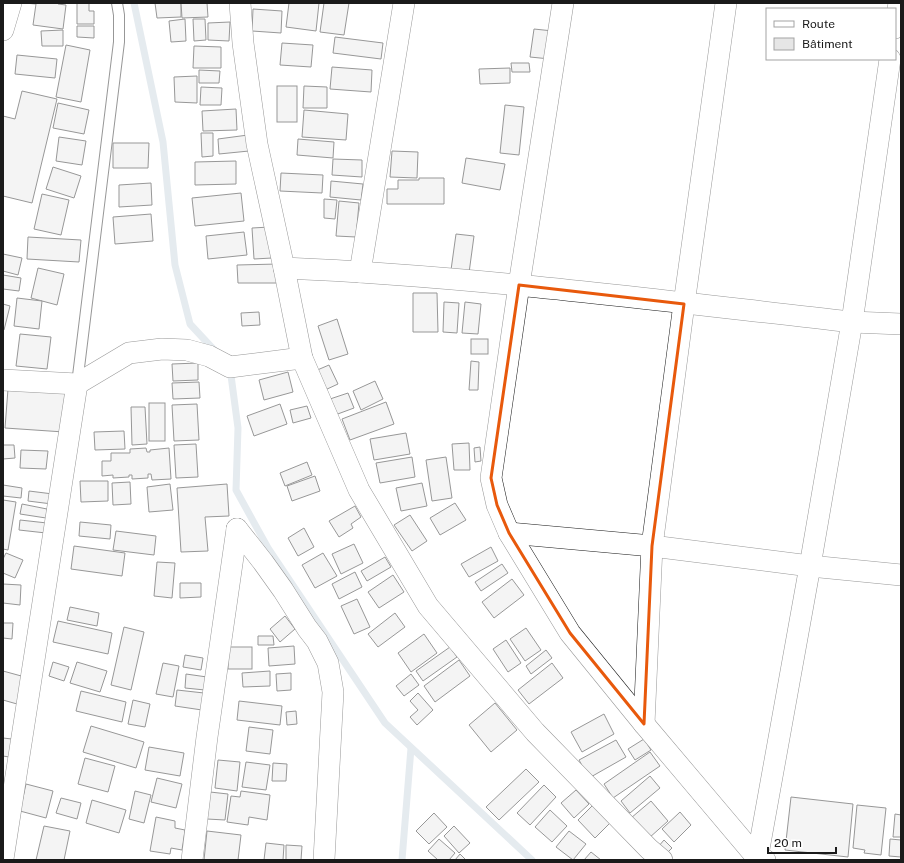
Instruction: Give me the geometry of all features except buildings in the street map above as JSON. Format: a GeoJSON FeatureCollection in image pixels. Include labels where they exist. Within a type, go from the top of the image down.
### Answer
{"type":"FeatureCollection","features":[{"type":"Feature","properties":{"kind":"street"},"geometry":{"type":"LineString","coordinates":[[3,30],[11,3]]}},
{"type":"Feature","properties":{"kind":"street"},"geometry":{"type":"LineString","coordinates":[[240,3],[243,43],[257,144],[302,358],[359,490],[428,606],[536,732],[649,849],[662,860]]}},
{"type":"Feature","properties":{"kind":"street"},"geometry":{"type":"LineString","coordinates":[[360,272],[404,3]]}},
{"type":"Feature","properties":{"kind":"street"},"geometry":{"type":"LineString","coordinates":[[563,3],[518,285],[492,478],[497,505],[509,532],[570,633],[644,724],[760,860]]}},
{"type":"Feature","properties":{"kind":"street"},"geometry":{"type":"LineString","coordinates":[[644,724],[652,546],[726,3]]}},
{"type":"Feature","properties":{"kind":"street"},"geometry":{"type":"LineString","coordinates":[[896,22],[899,3]]}},
{"type":"Feature","properties":{"kind":"street"},"geometry":{"type":"LineString","coordinates":[[760,860],[852,322],[890,60]]}},
{"type":"Feature","properties":{"kind":"street"},"geometry":{"type":"LineString","coordinates":[[284,268],[360,272],[518,285],[852,322],[901,324]]}},
{"type":"Feature","properties":{"kind":"street"},"geometry":{"type":"LineString","coordinates":[[3,380],[77,384],[129,353],[162,349],[187,350],[210,356],[230,367],[302,358]]}},
{"type":"Feature","properties":{"kind":"street"},"geometry":{"type":"LineString","coordinates":[[3,859],[77,384]]}},
{"type":"Feature","properties":{"kind":"street"},"geometry":{"type":"LineString","coordinates":[[192,860],[208,729],[237,528],[264,562],[317,641],[328,663],[333,692],[324,860]]}},
{"type":"Feature","properties":{"kind":"street"},"geometry":{"type":"LineString","coordinates":[[509,532],[652,546],[810,566],[901,575]]}},
{"type":"Feature","properties":{"kind":"lane"},"geometry":{"type":"LineString","coordinates":[[77,384],[119,42],[119,15],[116,3]]}},
{"type":"Feature","properties":{"kind":"highlighted area"},"geometry":{"type":"Polygon","coordinates":[[[519,285],[684,304],[652,546],[644,724],[570,633],[509,533],[497,505],[491,478],[519,285]]]}},
{"type":"Feature","properties":{"kind":"waterway"},"geometry":{"type":"LineString","coordinates":[[134,3],[163,142],[175,265],[190,324],[216,352]]}},
{"type":"Feature","properties":{"kind":"waterway"},"geometry":{"type":"LineString","coordinates":[[230,368],[238,428],[236,490],[268,548],[385,723],[532,860]]}},
{"type":"Feature","properties":{"kind":"waterway"},"geometry":{"type":"LineString","coordinates":[[402,860],[411,748]]}}]}
